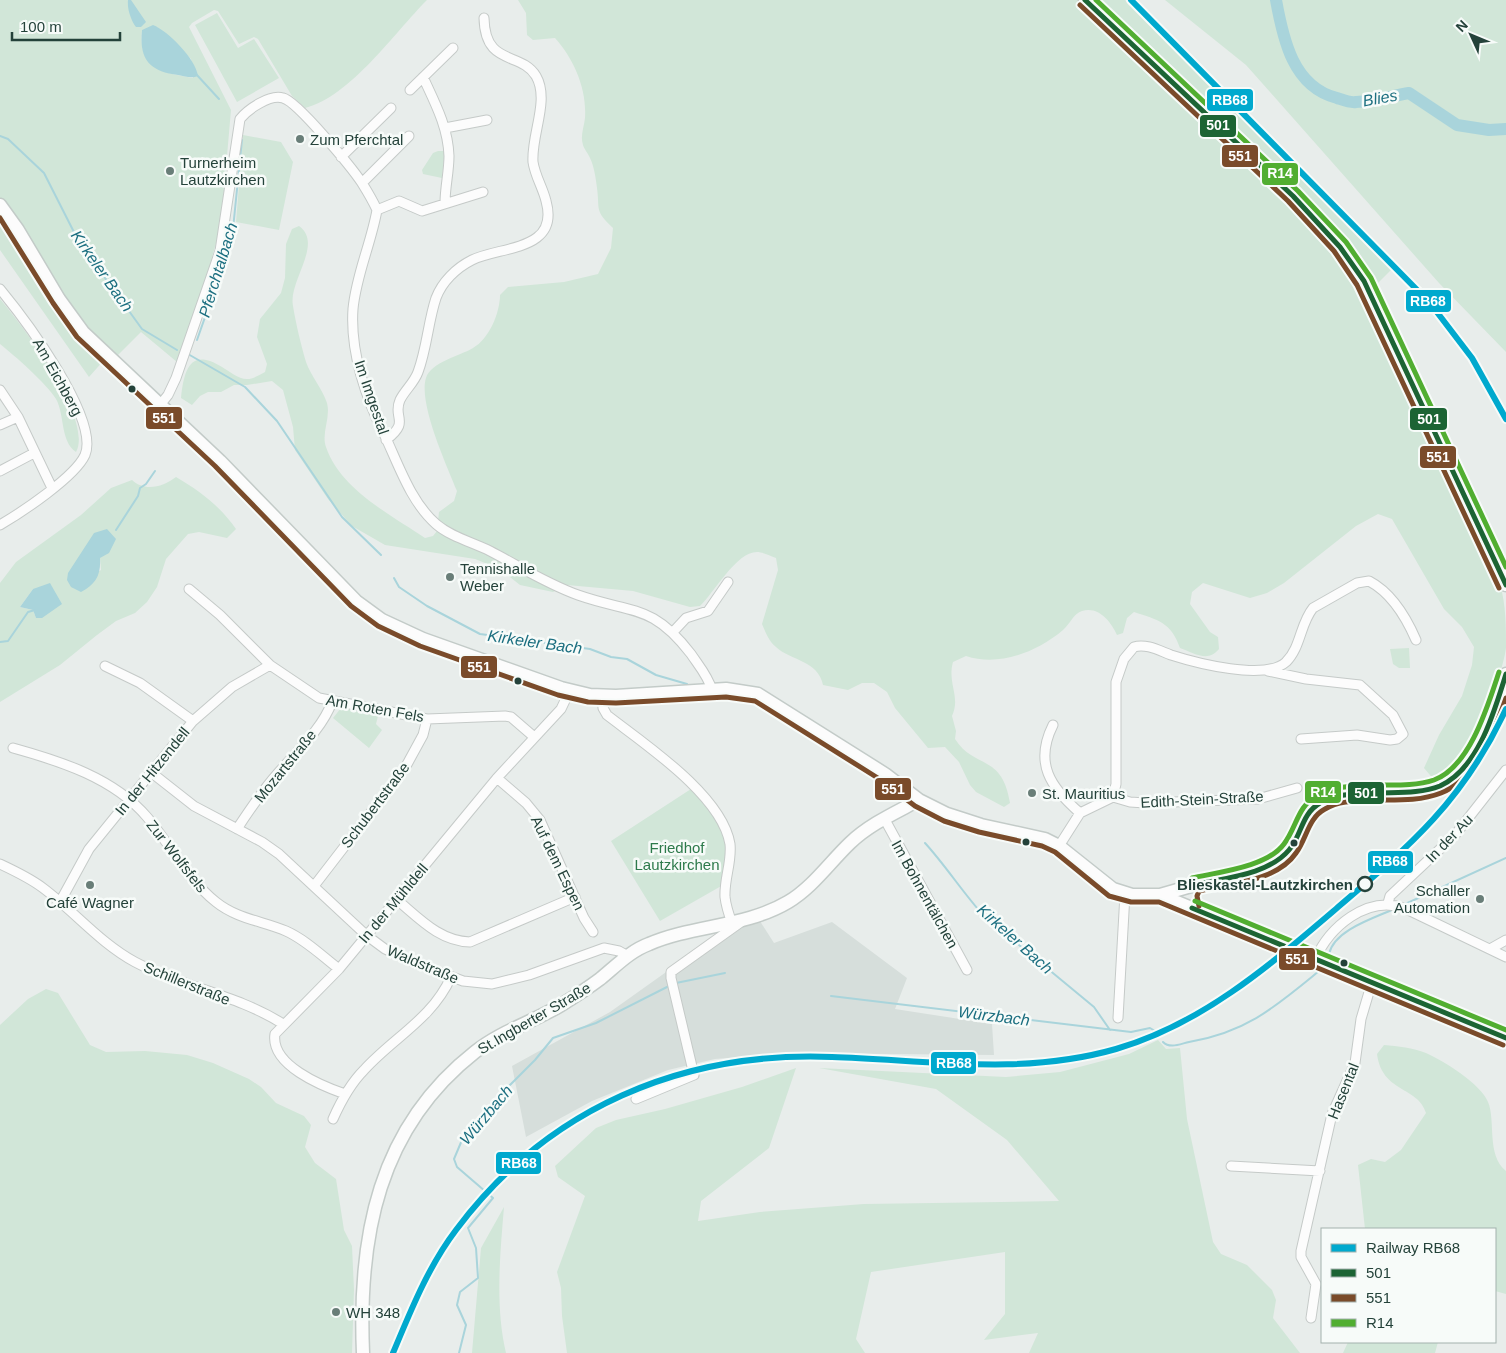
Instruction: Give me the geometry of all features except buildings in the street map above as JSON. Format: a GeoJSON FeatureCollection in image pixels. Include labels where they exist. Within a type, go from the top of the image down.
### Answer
{"type":"FeatureCollection","features":[{"type":"Feature","properties":{"kind":"main road"},"geometry":{"type":"LineString","coordinates":[[1085,0],[1293,196],[1326,230],[1353,262],[1368,290],[1506,585]]}},
{"type":"Feature","properties":{"kind":"main road"},"geometry":{"type":"LineString","coordinates":[[0,205],[18,230],[70,316],[94,344],[246,486],[337,582],[369,612],[410,634],[570,690],[602,696],[712,690],[748,691],[764,697],[919,800],[956,818],[1037,836],[1059,846],[1103,882],[1125,894],[1160,895],[1274,862],[1289,849],[1303,818],[1318,803],[1326,800],[1350,794],[1410,791],[1439,786],[1460,771],[1476,747],[1489,721],[1506,674]]}},
{"type":"Feature","properties":{"kind":"main road","name":"St.Ingberter Straße"},"geometry":{"type":"LineString","coordinates":[[884,818],[899,802],[906,790]]}},
{"type":"Feature","properties":{"kind":"main road","name":"St.Ingberter Straße"},"geometry":{"type":"LineString","coordinates":[[363,1353],[364,1260],[372,1215],[389,1165],[400,1143],[419,1112],[449,1076],[474,1052],[505,1033],[556,1008],[578,994],[628,956],[650,943],[737,921],[790,902],[851,842],[884,818],[919,800]]}},
{"type":"Feature","properties":{"kind":"main road"},"geometry":{"type":"LineString","coordinates":[[1192,908],[1189,895],[1194,885]]}},
{"type":"Feature","properties":{"kind":"main road"},"geometry":{"type":"LineString","coordinates":[[1160,895],[1506,1038]]}},
{"type":"Feature","properties":{"kind":"street"},"geometry":{"type":"LineString","coordinates":[[386,440],[395,433],[401,422],[399,402],[418,372],[436,298],[443,284],[454,272],[472,260],[532,242],[542,233],[549,216],[533,160],[541,96],[538,82],[529,68],[505,58],[496,50],[487,37],[484,18]]}},
{"type":"Feature","properties":{"kind":"street"},"geometry":{"type":"LineString","coordinates":[[410,90],[453,48]]}},
{"type":"Feature","properties":{"kind":"street"},"geometry":{"type":"LineString","coordinates":[[423,77],[445,128],[449,156],[445,203]]}},
{"type":"Feature","properties":{"kind":"street"},"geometry":{"type":"LineString","coordinates":[[160,405],[168,395],[176,378],[220,251],[240,119],[245,113],[274,97],[284,98],[292,102],[362,183],[377,210],[399,201],[422,211],[482,192]]}},
{"type":"Feature","properties":{"kind":"street"},"geometry":{"type":"LineString","coordinates":[[341,157],[391,108]]}},
{"type":"Feature","properties":{"kind":"street"},"geometry":{"type":"LineString","coordinates":[[445,128],[487,120]]}},
{"type":"Feature","properties":{"kind":"street"},"geometry":{"type":"LineString","coordinates":[[362,183],[409,136]]}},
{"type":"Feature","properties":{"kind":"street","name":"Im Imgestal"},"geometry":{"type":"LineString","coordinates":[[377,210],[359,272],[354,320],[359,365],[371,404],[386,440],[413,494],[429,517],[450,533],[489,550],[557,586],[579,595],[645,613],[673,632],[707,676],[712,690]]}},
{"type":"Feature","properties":{"kind":"street","name":"Am Eichberg"},"geometry":{"type":"LineString","coordinates":[[0,289],[26,323],[57,370],[77,406],[86,429],[87,448],[73,472],[0,525]]}},
{"type":"Feature","properties":{"kind":"street"},"geometry":{"type":"LineString","coordinates":[[0,390],[18,417],[52,488]]}},
{"type":"Feature","properties":{"kind":"street"},"geometry":{"type":"LineString","coordinates":[[0,425],[18,417]]}},
{"type":"Feature","properties":{"kind":"street"},"geometry":{"type":"LineString","coordinates":[[0,471],[34,453]]}},
{"type":"Feature","properties":{"kind":"street"},"geometry":{"type":"LineString","coordinates":[[1268,671],[1282,665],[1293,654],[1308,614],[1318,603],[1357,583],[1369,581],[1381,589],[1401,611],[1416,640]]}},
{"type":"Feature","properties":{"kind":"street"},"geometry":{"type":"LineString","coordinates":[[673,632],[686,618],[708,611],[728,582]]}},
{"type":"Feature","properties":{"kind":"street","name":"Am Roten Fels"},"geometry":{"type":"LineString","coordinates":[[189,589],[220,615],[270,665],[307,691],[332,702],[428,718],[511,717],[533,736]]}},
{"type":"Feature","properties":{"kind":"street"},"geometry":{"type":"LineString","coordinates":[[1059,846],[1080,813],[1113,797],[1116,784],[1116,682],[1124,659],[1134,647],[1147,646],[1202,663],[1268,671],[1274,674],[1306,679],[1360,685],[1393,715],[1403,734],[1397,739],[1390,740],[1358,735],[1301,739]]}},
{"type":"Feature","properties":{"kind":"street","name":"In der Hitzendell"},"geometry":{"type":"LineString","coordinates":[[60,902],[89,849],[193,720],[232,687],[270,665]]}},
{"type":"Feature","properties":{"kind":"street"},"geometry":{"type":"LineString","coordinates":[[105,666],[158,693],[193,720]]}},
{"type":"Feature","properties":{"kind":"street","name":"In der Mühldell"},"geometry":{"type":"LineString","coordinates":[[345,1094],[306,1077],[277,1051],[274,1046],[275,1034],[339,969],[497,778],[533,736],[561,709],[570,690]]}},
{"type":"Feature","properties":{"kind":"street"},"geometry":{"type":"LineString","coordinates":[[602,696],[603,708],[607,715],[676,767],[708,803],[722,823],[730,842],[731,855],[725,898],[737,921],[736,928],[671,972],[672,984],[694,1075],[636,1099]]}},
{"type":"Feature","properties":{"kind":"street","name":"Mozartstraße"},"geometry":{"type":"LineString","coordinates":[[237,829],[261,794],[314,731],[327,713],[332,702]]}},
{"type":"Feature","properties":{"kind":"street","name":"Schubertstraße"},"geometry":{"type":"LineString","coordinates":[[314,886],[405,768],[423,735],[428,718]]}},
{"type":"Feature","properties":{"kind":"street"},"geometry":{"type":"LineString","coordinates":[[1053,725],[1045,744],[1045,767],[1065,798],[1080,813]]}},
{"type":"Feature","properties":{"kind":"street","name":"Zur Wolfsfels"},"geometry":{"type":"LineString","coordinates":[[13,748],[80,771],[130,799],[147,817],[199,886],[217,903],[241,916],[295,936],[339,969]]}},
{"type":"Feature","properties":{"kind":"street","name":"In der Au"},"geometry":{"type":"LineString","coordinates":[[1396,905],[1390,896],[1455,835],[1506,770]]}},
{"type":"Feature","properties":{"kind":"street","name":"Waldstraße"},"geometry":{"type":"LineString","coordinates":[[152,772],[194,806],[279,854],[366,935],[398,956],[451,977],[477,984],[492,984],[529,975],[604,948],[619,951],[628,956]]}},
{"type":"Feature","properties":{"kind":"street","name":"Auf dem Espen"},"geometry":{"type":"LineString","coordinates":[[497,778],[526,804],[540,820],[574,897],[592,932]]}},
{"type":"Feature","properties":{"kind":"street","name":"Edith-Stein-Straße"},"geometry":{"type":"LineString","coordinates":[[1113,797],[1130,802],[1145,803],[1258,799],[1297,788]]}},
{"type":"Feature","properties":{"kind":"street","name":"Im Bohnentälchen"},"geometry":{"type":"LineString","coordinates":[[884,818],[967,970]]}},
{"type":"Feature","properties":{"kind":"street","name":"Schillerstraße"},"geometry":{"type":"LineString","coordinates":[[0,864],[31,880],[60,902],[110,946],[135,961],[166,977],[260,1012],[283,1024]]}},
{"type":"Feature","properties":{"kind":"street"},"geometry":{"type":"LineString","coordinates":[[1118,1018],[1125,894]]}},
{"type":"Feature","properties":{"kind":"street"},"geometry":{"type":"LineString","coordinates":[[396,899],[440,935],[459,942],[470,942],[574,897]]}},
{"type":"Feature","properties":{"kind":"street"},"geometry":{"type":"LineString","coordinates":[[1315,960],[1323,944],[1349,918],[1367,908],[1396,905],[1506,958]]}},
{"type":"Feature","properties":{"kind":"street"},"geometry":{"type":"LineString","coordinates":[[1490,949],[1506,940]]}},
{"type":"Feature","properties":{"kind":"street"},"geometry":{"type":"LineString","coordinates":[[333,1119],[345,1094],[363,1070],[425,1016],[445,990],[451,977]]}},
{"type":"Feature","properties":{"kind":"street","name":"Hasental"},"geometry":{"type":"LineString","coordinates":[[1310,1318],[1316,1284],[1301,1257],[1301,1251],[1332,1114],[1355,1063],[1361,1019],[1372,982]]}},
{"type":"Feature","properties":{"kind":"street"},"geometry":{"type":"LineString","coordinates":[[1231,1166],[1320,1171]]}},
{"type":"Feature","properties":{"kind":"shaded area"},"geometry":{"type":"Polygon","coordinates":[[[758,918],[774,943],[832,922],[907,978],[895,1009],[992,1024],[994,1055],[787,1053],[715,1059],[668,1070],[592,1101],[526,1137],[512,1066],[610,1012],[728,928],[758,918]]]}},
{"type":"Feature","properties":{"kind":"green space"},"geometry":{"type":"Polygon","coordinates":[[[0,0],[427,0],[355,77],[322,102],[305,108],[292,96],[258,39],[254,37],[239,44],[218,11],[214,10],[192,23],[189,27],[231,110],[221,225],[207,276],[177,362],[141,332],[118,355],[113,350],[89,377],[0,250],[0,0]],[[157,27],[142,30],[144,53],[148,61],[162,71],[193,78],[191,59],[157,27]]]}},
{"type":"Feature","properties":{"kind":"green space"},"geometry":{"type":"Polygon","coordinates":[[[518,0],[1125,0],[1392,269],[1372,289],[1348,267],[1365,297],[1500,584],[1505,608],[1506,648],[1499,676],[1478,728],[1462,757],[1454,767],[1435,781],[1424,768],[1439,735],[1462,696],[1472,665],[1474,647],[1462,627],[1444,609],[1392,519],[1378,514],[1356,526],[1284,583],[1267,593],[1250,598],[1203,583],[1192,592],[1190,604],[1210,632],[1218,637],[1219,649],[1210,655],[1201,656],[1180,648],[1168,627],[1150,617],[1134,612],[1127,618],[1123,633],[1117,635],[1104,616],[1088,610],[1079,612],[1053,638],[1030,651],[991,660],[966,656],[953,662],[952,677],[955,702],[952,716],[956,731],[955,739],[963,749],[987,764],[1001,776],[1010,803],[1004,807],[976,792],[970,785],[959,762],[945,747],[928,748],[895,708],[887,692],[874,683],[862,683],[848,690],[823,685],[816,670],[782,652],[774,645],[762,624],[778,570],[776,558],[757,552],[741,559],[700,606],[690,607],[633,591],[567,585],[553,592],[520,585],[500,569],[475,559],[385,545],[352,526],[328,499],[295,450],[293,427],[283,390],[272,381],[234,385],[221,392],[208,392],[200,396],[192,405],[181,398],[187,371],[191,364],[196,361],[203,359],[211,361],[244,379],[252,378],[265,372],[267,364],[257,337],[260,319],[281,293],[285,278],[286,244],[292,229],[299,226],[306,234],[308,243],[304,263],[295,285],[293,306],[306,362],[327,403],[326,447],[333,462],[343,476],[368,500],[425,538],[433,536],[437,531],[439,512],[454,501],[457,491],[435,434],[426,403],[426,378],[429,372],[440,364],[479,344],[489,332],[496,317],[500,295],[508,287],[564,282],[598,274],[611,248],[613,228],[600,213],[594,169],[582,142],[585,107],[578,75],[568,55],[555,38],[533,40],[527,35],[526,13],[518,0]]]}},
{"type":"Feature","properties":{"kind":"green space"},"geometry":{"type":"Polygon","coordinates":[[[1165,0],[1506,0],[1506,352],[1439,283],[1246,65],[1165,0]]]}},
{"type":"Feature","properties":{"kind":"green space"},"geometry":{"type":"Polygon","coordinates":[[[217,13],[238,48],[254,39],[279,78],[237,102],[195,25],[217,13]]]}},
{"type":"Feature","properties":{"kind":"green space"},"geometry":{"type":"Polygon","coordinates":[[[243,135],[281,142],[293,162],[279,230],[236,222],[243,135]]]}},
{"type":"Feature","properties":{"kind":"green space"},"geometry":{"type":"Polygon","coordinates":[[[445,151],[442,178],[423,174],[422,170],[433,153],[445,151]]]}},
{"type":"Feature","properties":{"kind":"green space"},"geometry":{"type":"Polygon","coordinates":[[[0,299],[24,329],[66,396],[75,418],[79,437],[76,452],[67,441],[59,405],[52,393],[0,344],[0,299]]]}},
{"type":"Feature","properties":{"kind":"green space"},"geometry":{"type":"Polygon","coordinates":[[[176,477],[216,506],[236,529],[227,538],[199,532],[188,534],[166,559],[157,587],[147,602],[135,613],[116,621],[60,665],[0,702],[0,583],[16,562],[81,515],[111,488],[132,480],[143,486],[160,486],[176,477]],[[116,539],[71,587],[101,570],[100,558],[116,539]],[[33,589],[20,607],[33,610],[36,618],[33,589]]]}},
{"type":"Feature","properties":{"kind":"green space"},"geometry":{"type":"Polygon","coordinates":[[[1409,648],[1410,668],[1399,668],[1393,664],[1390,649],[1409,648]]]}},
{"type":"Feature","properties":{"kind":"green space"},"geometry":{"type":"Polygon","coordinates":[[[341,708],[378,716],[376,724],[382,730],[369,748],[333,718],[341,708]]]}},
{"type":"Feature","properties":{"kind":"green space","name":"Friedhof Lautzkirchen"},"geometry":{"type":"Polygon","coordinates":[[[691,789],[714,817],[726,841],[727,854],[723,885],[660,921],[611,841],[691,789]]]}},
{"type":"Feature","properties":{"kind":"green space"},"geometry":{"type":"Polygon","coordinates":[[[46,989],[58,993],[90,1045],[106,1052],[145,1051],[187,1055],[213,1063],[249,1079],[261,1087],[276,1103],[304,1116],[311,1125],[305,1147],[315,1163],[336,1179],[344,1230],[352,1246],[354,1290],[352,1353],[0,1353],[0,1025],[28,999],[46,989]]]}},
{"type":"Feature","properties":{"kind":"green space"},"geometry":{"type":"Polygon","coordinates":[[[1158,1040],[1166,1049],[1180,1048],[1187,1119],[1213,1242],[1221,1254],[1247,1265],[1272,1290],[1276,1300],[1273,1318],[1300,1353],[1029,1353],[1038,1333],[984,1340],[1005,1314],[1005,1252],[871,1272],[856,1339],[865,1353],[567,1353],[562,1316],[561,1288],[557,1272],[585,1196],[558,1177],[555,1166],[596,1128],[616,1120],[665,1109],[742,1087],[796,1068],[769,1148],[701,1201],[698,1221],[760,1212],[864,1204],[1059,1201],[1007,1140],[936,1089],[819,1068],[1006,1077],[1060,1072],[1129,1054],[1158,1040]]]}},
{"type":"Feature","properties":{"kind":"green space"},"geometry":{"type":"Polygon","coordinates":[[[1384,1045],[1426,1053],[1452,1067],[1470,1081],[1484,1095],[1488,1102],[1496,1156],[1506,1171],[1506,1294],[1496,1291],[1496,1228],[1365,1228],[1358,1165],[1371,1159],[1385,1162],[1401,1150],[1426,1113],[1422,1104],[1416,1098],[1393,1083],[1386,1076],[1380,1067],[1377,1054],[1384,1045]]]}},
{"type":"Feature","properties":{"kind":"green space"},"geometry":{"type":"Polygon","coordinates":[[[504,1207],[499,1299],[506,1353],[472,1353],[481,1248],[504,1207]]]}},
{"type":"Feature","properties":{"kind":"green space"},"geometry":{"type":"Polygon","coordinates":[[[1348,1343],[1438,1343],[1435,1353],[1343,1353],[1348,1343]]]}},
{"type":"Feature","properties":{"kind":"water"},"geometry":{"type":"Polygon","coordinates":[[[128,0],[131,0],[146,22],[141,27],[136,27],[132,21],[128,0]]]}},
{"type":"Feature","properties":{"kind":"water"},"geometry":{"type":"Polygon","coordinates":[[[153,25],[166,33],[180,46],[192,62],[198,76],[190,77],[168,73],[153,67],[148,62],[142,49],[142,30],[153,25]]]}},
{"type":"Feature","properties":{"kind":"water"},"geometry":{"type":"Polygon","coordinates":[[[107,529],[116,539],[109,553],[100,558],[100,569],[94,582],[81,592],[71,587],[67,580],[68,573],[94,533],[107,529]]]}},
{"type":"Feature","properties":{"kind":"water"},"geometry":{"type":"Polygon","coordinates":[[[50,583],[62,604],[42,618],[36,618],[33,610],[20,607],[33,589],[50,583]]]}},
{"type":"Feature","properties":{"kind":"waterway","name":"Blies"},"geometry":{"type":"LineString","coordinates":[[1276,0],[1282,30],[1293,59],[1300,72],[1310,84],[1322,92],[1349,102],[1376,100],[1409,93],[1457,125],[1489,130],[1506,129]]}},
{"type":"Feature","properties":{"kind":"waterway","name":"Pferchtalbach"},"geometry":{"type":"LineString","coordinates":[[196,74],[219,99]]}},
{"type":"Feature","properties":{"kind":"waterway","name":"Kirkeler Bach"},"geometry":{"type":"LineString","coordinates":[[0,136],[8,139],[44,173],[79,242],[142,329],[177,350]]}},
{"type":"Feature","properties":{"kind":"waterway","name":"Pferchtalbach"},"geometry":{"type":"LineString","coordinates":[[197,340],[229,249],[233,229],[242,140]]}},
{"type":"Feature","properties":{"kind":"waterway","name":"Kirkeler Bach"},"geometry":{"type":"LineString","coordinates":[[188,354],[245,387],[277,421],[342,517],[381,555]]}},
{"type":"Feature","properties":{"kind":"waterway"},"geometry":{"type":"LineString","coordinates":[[116,530],[138,496],[140,488],[146,484],[155,471]]}},
{"type":"Feature","properties":{"kind":"waterway","name":"Kirkeler Bach"},"geometry":{"type":"LineString","coordinates":[[394,578],[399,587],[427,606],[480,634],[590,649],[611,657],[627,659],[656,675],[687,684]]}},
{"type":"Feature","properties":{"kind":"waterway"},"geometry":{"type":"LineString","coordinates":[[0,642],[8,641],[28,612],[35,610]]}},
{"type":"Feature","properties":{"kind":"waterway","name":"Kirkeler Bach"},"geometry":{"type":"LineString","coordinates":[[925,843],[984,916],[1094,1007],[1110,1030]]}},
{"type":"Feature","properties":{"kind":"waterway","name":"Würzbach"},"geometry":{"type":"LineString","coordinates":[[1403,905],[1506,858]]}},
{"type":"Feature","properties":{"kind":"waterway","name":"Würzbach"},"geometry":{"type":"LineString","coordinates":[[1329,954],[1338,938],[1346,932],[1394,909]]}},
{"type":"Feature","properties":{"kind":"waterway","name":"Würzbach"},"geometry":{"type":"LineString","coordinates":[[1163,1042],[1172,1046],[1179,1045],[1209,1038],[1244,1025],[1274,1007],[1319,971]]}},
{"type":"Feature","properties":{"kind":"waterway","name":"Würzbach"},"geometry":{"type":"LineString","coordinates":[[676,983],[725,973]]}},
{"type":"Feature","properties":{"kind":"waterway","name":"Würzbach"},"geometry":{"type":"LineString","coordinates":[[459,1353],[466,1325],[457,1305],[460,1292],[478,1278],[476,1248],[468,1228],[493,1198],[457,1167],[454,1159],[462,1140],[495,1100],[535,1060],[553,1038],[596,1023],[667,987]]}},
{"type":"Feature","properties":{"kind":"waterway","name":"Würzbach"},"geometry":{"type":"LineString","coordinates":[[831,996],[1131,1032],[1150,1028],[1155,1031]]}},
{"type":"Feature","properties":{"kind":"rail line","name":"RB68"},"geometry":{"type":"LineString","coordinates":[[1131,0],[1430,303],[1472,358],[1506,419]]}},
{"type":"Feature","properties":{"kind":"rail line","name":"RB68"},"geometry":{"type":"LineString","coordinates":[[393,1353],[413,1305],[437,1259],[456,1230],[492,1187],[532,1151],[575,1120],[622,1096],[671,1077],[723,1064],[777,1058],[832,1057],[974,1064],[1045,1062],[1081,1057],[1116,1049],[1177,1025],[1206,1009],[1260,972],[1337,908],[1412,841],[1434,819],[1472,770],[1490,741],[1506,709]]}},
{"type":"Feature","properties":{"kind":"transit line","name":"501"},"geometry":{"type":"LineString","coordinates":[[1085,0],[1293,196],[1340,247],[1364,281],[1506,585]]}},
{"type":"Feature","properties":{"kind":"transit line","name":"R14"},"geometry":{"type":"LineString","coordinates":[[1096,0],[1298,191],[1346,242],[1371,278],[1506,567]]}},
{"type":"Feature","properties":{"kind":"transit line","name":"551"},"geometry":{"type":"LineString","coordinates":[[1080,5],[1288,201],[1334,251],[1357,285],[1499,588]]}},
{"type":"Feature","properties":{"kind":"transit line","name":"551"},"geometry":{"type":"LineString","coordinates":[[0,218],[53,303],[77,337],[215,466],[351,606],[378,626],[420,646],[558,695],[588,702],[616,703],[726,697],[755,701],[881,780],[915,806],[944,821],[979,832],[1042,846],[1055,852],[1109,896],[1131,902],[1159,902],[1503,1045]]}},
{"type":"Feature","properties":{"kind":"transit line","name":"R14"},"geometry":{"type":"LineString","coordinates":[[1192,878],[1228,871],[1255,863],[1276,852],[1284,844],[1306,805],[1318,795],[1332,789],[1377,785],[1406,785],[1434,780],[1447,773],[1458,762],[1476,734],[1499,672]]}},
{"type":"Feature","properties":{"kind":"transit line","name":"501"},"geometry":{"type":"LineString","coordinates":[[1194,885],[1245,874],[1270,865],[1289,850],[1309,813],[1320,803],[1333,797],[1432,789],[1454,778],[1475,753],[1483,738],[1506,674]]}},
{"type":"Feature","properties":{"kind":"transit line","name":"551"},"geometry":{"type":"LineString","coordinates":[[1199,906],[1197,896],[1199,891],[1252,880],[1277,870],[1288,862],[1300,847],[1315,818],[1319,813],[1331,806],[1350,801],[1409,799],[1433,796],[1454,786],[1465,777],[1482,753],[1490,739],[1506,698]]}},
{"type":"Feature","properties":{"kind":"transit line","name":"R14"},"geometry":{"type":"LineString","coordinates":[[1195,901],[1506,1030]]}},
{"type":"Feature","properties":{"kind":"transit line","name":"501"},"geometry":{"type":"LineString","coordinates":[[1192,908],[1506,1038]]}},
{"type":"Feature","properties":{"kind":"place","name":"Zum Pferchtal"},"geometry":{"type":"Point","coordinates":[300,139]}},
{"type":"Feature","properties":{"kind":"place","name":"Turnerheim Lautzkirchen"},"geometry":{"type":"Point","coordinates":[170,171]}},
{"type":"Feature","properties":{"kind":"place","name":"Tennishalle Weber"},"geometry":{"type":"Point","coordinates":[450,577]}},
{"type":"Feature","properties":{"kind":"place","name":"St. Mauritius"},"geometry":{"type":"Point","coordinates":[1032,793]}},
{"type":"Feature","properties":{"kind":"place","name":"Blieskastel-Lautzkirchen"},"geometry":{"type":"Point","coordinates":[1365,884]}},
{"type":"Feature","properties":{"kind":"place","name":"Café Wagner"},"geometry":{"type":"Point","coordinates":[90,885]}},
{"type":"Feature","properties":{"kind":"place","name":"Schaller Automation"},"geometry":{"type":"Point","coordinates":[1480,899]}},
{"type":"Feature","properties":{"kind":"place","name":"WH 348"},"geometry":{"type":"Point","coordinates":[336,1312]}}]}
